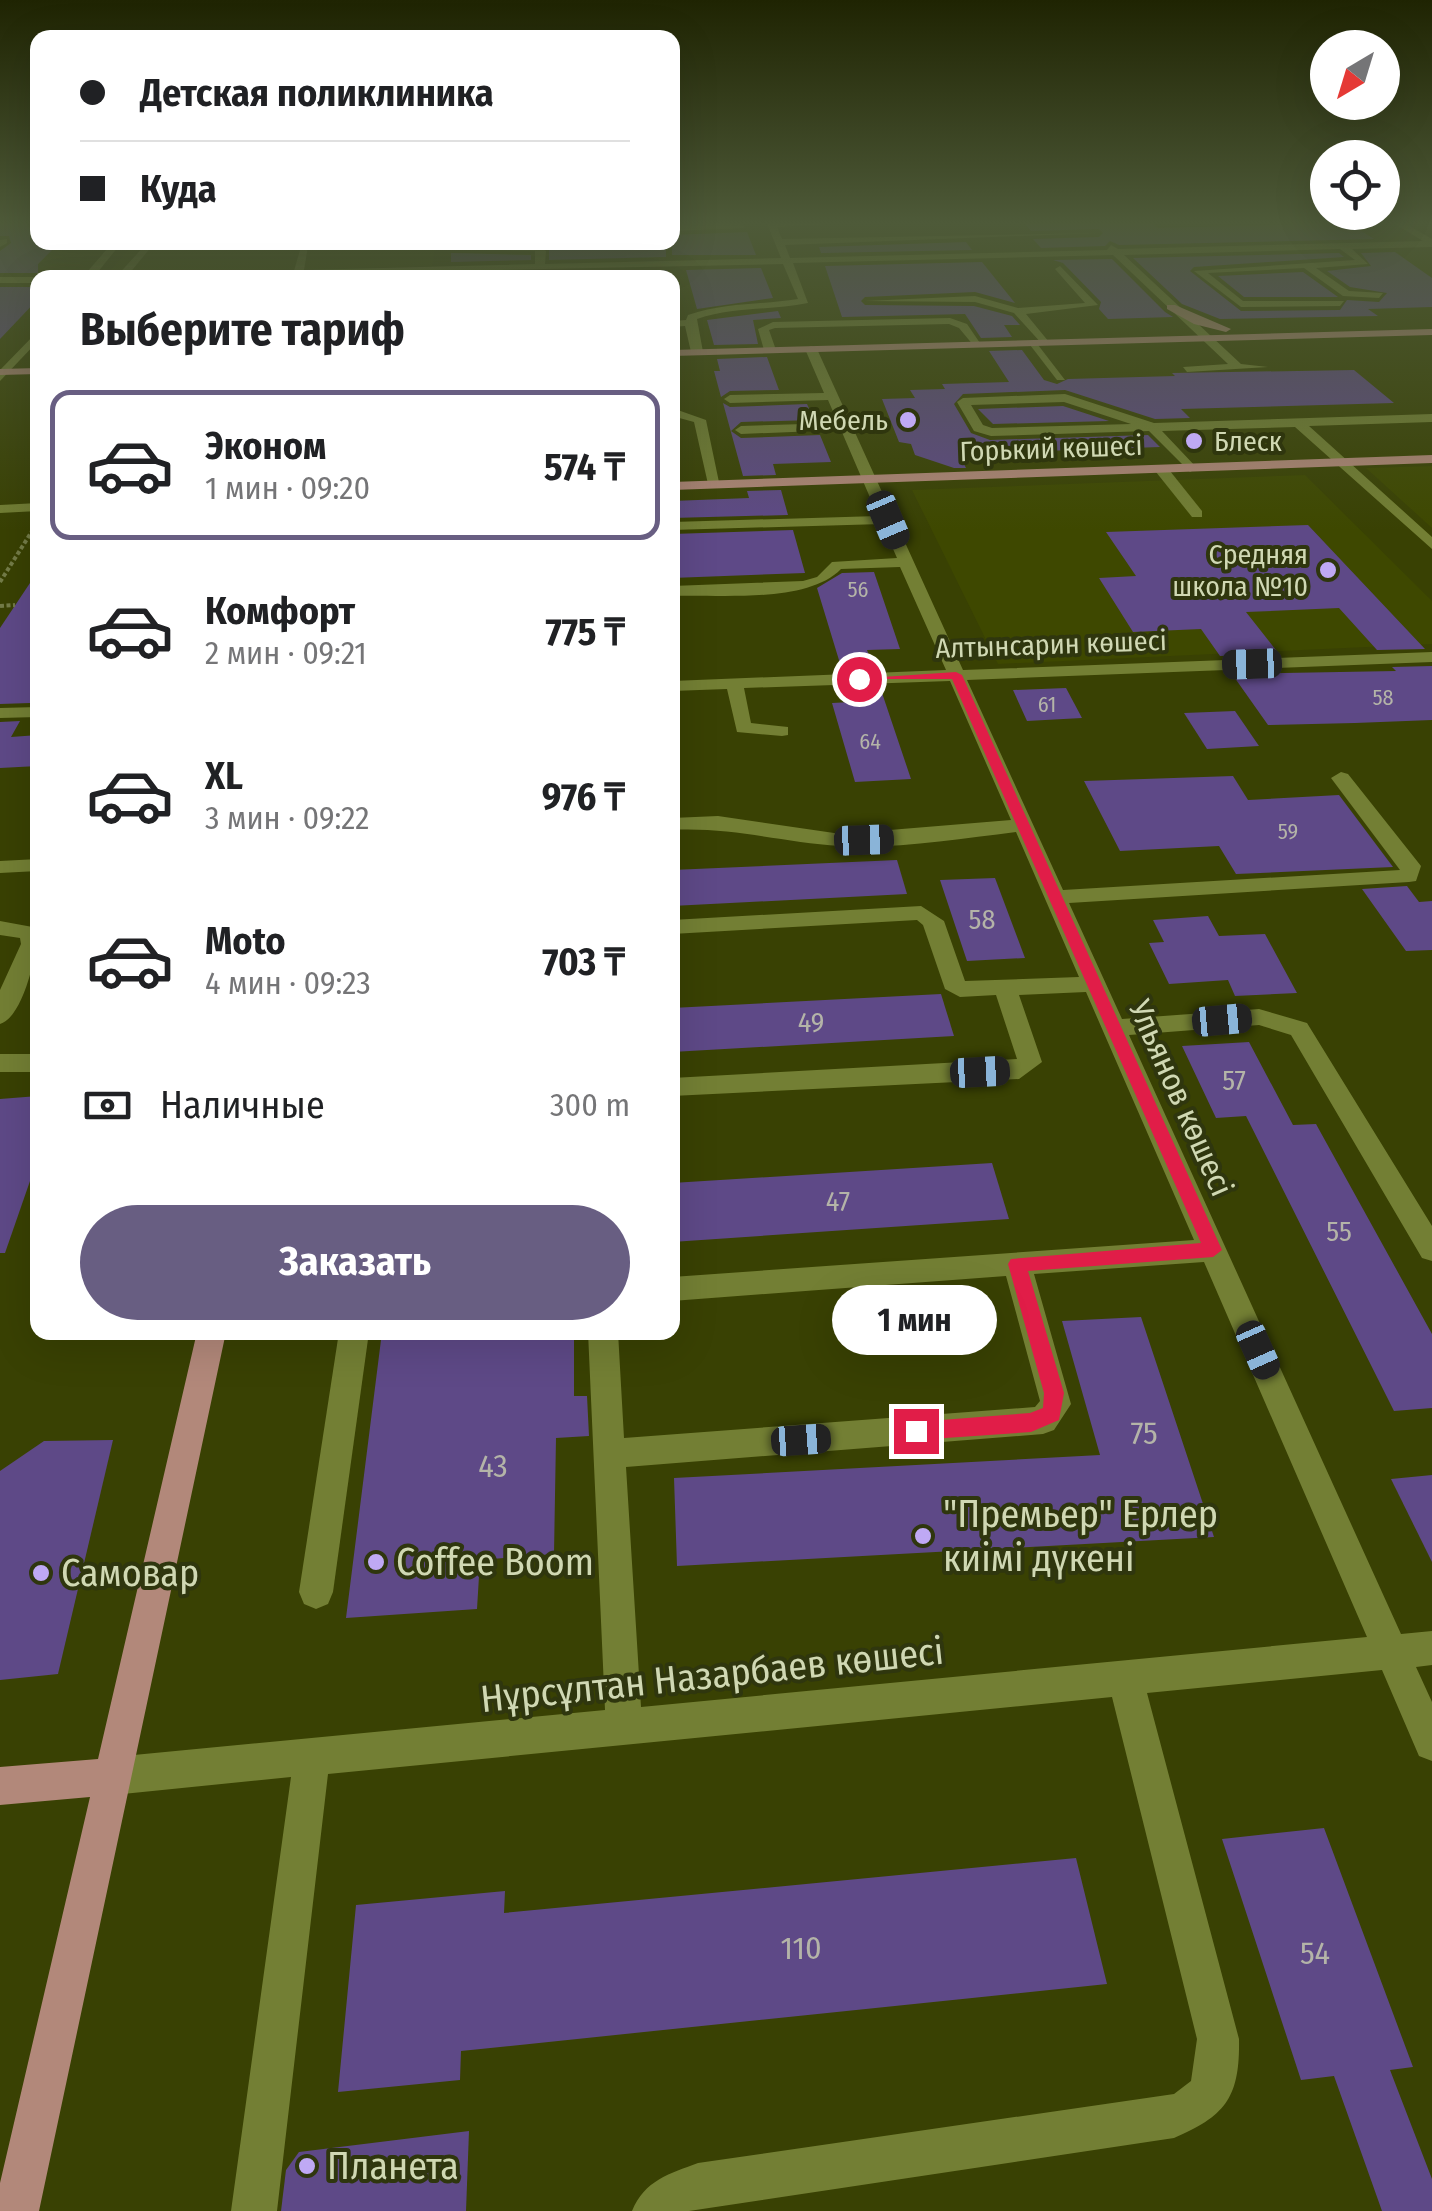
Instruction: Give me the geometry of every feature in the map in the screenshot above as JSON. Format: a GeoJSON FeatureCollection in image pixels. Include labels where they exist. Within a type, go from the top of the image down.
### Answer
{"type":"FeatureCollection","features":[{"type":"Feature","properties":{"kind":"main road"},"geometry":{"type":"LineString","coordinates":[[1114,340],[1165,324]]}},
{"type":"Feature","properties":{"kind":"main road"},"geometry":{"type":"LineString","coordinates":[[1211,324],[1294,336]]}},
{"type":"Feature","properties":{"kind":"main road"},"geometry":{"type":"LineString","coordinates":[[680,353],[1432,332]]}},
{"type":"Feature","properties":{"kind":"main road"},"geometry":{"type":"LineString","coordinates":[[2,373],[30,371]]}},
{"type":"Feature","properties":{"kind":"main road","name":"Горький көшесі"},"geometry":{"type":"LineString","coordinates":[[680,486],[1432,459]]}},
{"type":"Feature","properties":{"kind":"main road"},"geometry":{"type":"LineString","coordinates":[[16,2211],[210,1340]]}},
{"type":"Feature","properties":{"kind":"main road","name":"Нұрсұлтан Назарбаев көшесі"},"geometry":{"type":"LineString","coordinates":[[0,1786],[114,1776]]}},
{"type":"Feature","properties":{"kind":"street"},"geometry":{"type":"LineString","coordinates":[[690,324],[697,352]]}},
{"type":"Feature","properties":{"kind":"street"},"geometry":{"type":"LineString","coordinates":[[770,350],[763,329],[837,324]]}},
{"type":"Feature","properties":{"kind":"street"},"geometry":{"type":"LineString","coordinates":[[958,324],[978,344]]}},
{"type":"Feature","properties":{"kind":"street"},"geometry":{"type":"LineString","coordinates":[[1026,324],[1061,378]]}},
{"type":"Feature","properties":{"kind":"street"},"geometry":{"type":"LineString","coordinates":[[1191,324],[1238,367]]}},
{"type":"Feature","properties":{"kind":"street"},"geometry":{"type":"LineString","coordinates":[[2,373],[30,343]]}},
{"type":"Feature","properties":{"kind":"street","name":"Ульянов көшесі"},"geometry":{"type":"LineString","coordinates":[[811,349],[1432,1743]]}},
{"type":"Feature","properties":{"kind":"street"},"geometry":{"type":"LineString","coordinates":[[1187,369],[1262,367]]}},
{"type":"Feature","properties":{"kind":"street"},"geometry":{"type":"LineString","coordinates":[[730,399],[832,396]]}},
{"type":"Feature","properties":{"kind":"street"},"geometry":{"type":"LineString","coordinates":[[1190,468],[1152,427],[1060,397],[962,402],[978,428],[991,432],[1152,427],[1298,423],[1432,418]]}},
{"type":"Feature","properties":{"kind":"street"},"geometry":{"type":"LineString","coordinates":[[680,413],[700,420],[715,484]]}},
{"type":"Feature","properties":{"kind":"street"},"geometry":{"type":"LineString","coordinates":[[1298,423],[1432,545]]}},
{"type":"Feature","properties":{"kind":"street"},"geometry":{"type":"LineString","coordinates":[[741,430],[846,426]]}},
{"type":"Feature","properties":{"kind":"street"},"geometry":{"type":"LineString","coordinates":[[1161,469],[1198,514]]}},
{"type":"Feature","properties":{"kind":"street"},"geometry":{"type":"LineString","coordinates":[[0,509],[30,508]]}},
{"type":"Feature","properties":{"kind":"street"},"geometry":{"type":"LineString","coordinates":[[680,526],[888,520]]}},
{"type":"Feature","properties":{"kind":"street"},"geometry":{"type":"LineString","coordinates":[[680,591],[805,586],[822,580],[841,564],[906,562]]}},
{"type":"Feature","properties":{"kind":"street","name":"Алтынсарин көшесі"},"geometry":{"type":"LineString","coordinates":[[680,686],[1432,656]]}},
{"type":"Feature","properties":{"kind":"street"},"geometry":{"type":"LineString","coordinates":[[735,684],[743,728],[782,730]]}},
{"type":"Feature","properties":{"kind":"street"},"geometry":{"type":"LineString","coordinates":[[0,713],[30,712]]}},
{"type":"Feature","properties":{"kind":"street"},"geometry":{"type":"LineString","coordinates":[[1056,897],[1409,876],[1412,866],[1342,778]]}},
{"type":"Feature","properties":{"kind":"street"},"geometry":{"type":"LineString","coordinates":[[680,824],[718,822],[841,840],[940,836],[1021,825]]}},
{"type":"Feature","properties":{"kind":"street"},"geometry":{"type":"LineString","coordinates":[[0,867],[30,865]]}},
{"type":"Feature","properties":{"kind":"street"},"geometry":{"type":"LineString","coordinates":[[680,927],[921,913],[933,921],[953,984],[972,992],[1094,984]]}},
{"type":"Feature","properties":{"kind":"street"},"geometry":{"type":"LineString","coordinates":[[0,928],[30,933]]}},
{"type":"Feature","properties":{"kind":"street"},"geometry":{"type":"LineString","coordinates":[[0,1016],[30,948]]}},
{"type":"Feature","properties":{"kind":"street"},"geometry":{"type":"LineString","coordinates":[[680,1087],[1019,1070],[1030,1062],[1006,990]]}},
{"type":"Feature","properties":{"kind":"street"},"geometry":{"type":"LineString","coordinates":[[1114,1028],[1259,1017],[1299,1030],[1432,1250]]}},
{"type":"Feature","properties":{"kind":"street"},"geometry":{"type":"LineString","coordinates":[[0,1064],[30,1063]]}},
{"type":"Feature","properties":{"kind":"street"},"geometry":{"type":"LineString","coordinates":[[680,1288],[1213,1250]]}},
{"type":"Feature","properties":{"kind":"street"},"geometry":{"type":"LineString","coordinates":[[609,1454],[1044,1420],[1056,1404],[1018,1264]]}},
{"type":"Feature","properties":{"kind":"street"},"geometry":{"type":"LineString","coordinates":[[316,1592],[353,1340]]}},
{"type":"Feature","properties":{"kind":"street"},"geometry":{"type":"LineString","coordinates":[[603,1340],[624,1726]]}},
{"type":"Feature","properties":{"kind":"street","name":"Нұрсұлтан Назарбаев көшесі"},"geometry":{"type":"LineString","coordinates":[[114,1776],[1432,1648]]}},
{"type":"Feature","properties":{"kind":"street"},"geometry":{"type":"LineString","coordinates":[[655,2211],[670,2196],[698,2185],[1174,2116],[1198,2108],[1210,2093],[1218,2067],[1218,2038],[1125,1677]]}},
{"type":"Feature","properties":{"kind":"street"},"geometry":{"type":"LineString","coordinates":[[254,2211],[312,1756]]}},
{"type":"Feature","properties":{"kind":"path"},"geometry":{"type":"LineString","coordinates":[[0,582],[30,536]]}},
{"type":"Feature","properties":{"kind":"path"},"geometry":{"type":"LineString","coordinates":[[0,606],[15,605]]}},
{"type":"Feature","properties":{"kind":"shaded area"},"geometry":{"type":"Polygon","coordinates":[[[1432,466],[1432,528],[1366,468],[1432,466]]]}},
{"type":"Feature","properties":{"kind":"shaded area"},"geometry":{"type":"Polygon","coordinates":[[[1305,475],[1432,601],[1432,644],[998,664],[912,490],[1305,475]]]}},
{"type":"Feature","properties":{"kind":"building"},"geometry":{"type":"Polygon","coordinates":[[[0,324],[14,324],[0,339],[0,324]]]}},
{"type":"Feature","properties":{"kind":"building"},"geometry":{"type":"Polygon","coordinates":[[[708,324],[754,324],[758,344],[714,345],[708,324]]]}},
{"type":"Feature","properties":{"kind":"building"},"geometry":{"type":"Polygon","coordinates":[[[972,324],[1020,325],[1004,325],[1012,337],[981,338],[972,324]]]}},
{"type":"Feature","properties":{"kind":"building"},"geometry":{"type":"Polygon","coordinates":[[[1022,350],[1044,380],[1057,384],[1068,379],[1175,376],[1172,373],[1354,370],[1394,403],[1181,409],[1190,418],[1155,419],[1065,390],[963,394],[954,404],[971,433],[990,440],[1148,435],[1160,447],[959,454],[966,468],[954,468],[915,455],[911,444],[899,442],[882,399],[915,398],[910,390],[945,389],[942,384],[1009,382],[989,351],[1022,350]]]}},
{"type":"Feature","properties":{"kind":"building"},"geometry":{"type":"Polygon","coordinates":[[[767,357],[779,390],[730,391],[721,397],[714,371],[720,371],[717,359],[767,357]]]}},
{"type":"Feature","properties":{"kind":"building"},"geometry":{"type":"Polygon","coordinates":[[[723,403],[730,407],[807,404],[814,420],[741,422],[731,431],[741,438],[820,435],[831,462],[773,464],[776,475],[743,476],[723,403]]]}},
{"type":"Feature","properties":{"kind":"building"},"geometry":{"type":"Polygon","coordinates":[[[1063,406],[1109,421],[993,424],[978,409],[1063,406]]]}},
{"type":"Feature","properties":{"kind":"building"},"geometry":{"type":"Polygon","coordinates":[[[781,490],[788,515],[680,518],[680,501],[749,498],[747,491],[781,490]]]}},
{"type":"Feature","properties":{"kind":"building"},"geometry":{"type":"Polygon","coordinates":[[[1308,525],[1425,649],[1377,650],[1339,608],[1246,612],[1279,654],[1220,656],[1201,629],[1133,632],[1099,578],[1136,576],[1106,532],[1308,525]]]}},
{"type":"Feature","properties":{"kind":"building"},"geometry":{"type":"Polygon","coordinates":[[[793,530],[805,573],[680,578],[680,534],[793,530]]]}},
{"type":"Feature","properties":{"kind":"building"},"geometry":{"type":"Polygon","coordinates":[[[874,572],[900,649],[867,650],[874,669],[842,670],[817,588],[842,573],[874,572]]]}},
{"type":"Feature","properties":{"kind":"building"},"geometry":{"type":"Polygon","coordinates":[[[30,583],[30,703],[0,704],[0,628],[30,583]]]}},
{"type":"Feature","properties":{"kind":"building"},"geometry":{"type":"Polygon","coordinates":[[[1432,666],[1432,720],[1268,725],[1232,674],[1396,671],[1392,667],[1432,666]]]}},
{"type":"Feature","properties":{"kind":"building"},"geometry":{"type":"Polygon","coordinates":[[[880,687],[911,779],[855,782],[832,703],[851,702],[847,688],[880,687]]]}},
{"type":"Feature","properties":{"kind":"building"},"geometry":{"type":"Polygon","coordinates":[[[1066,688],[1082,718],[1027,721],[1013,690],[1066,688]]]}},
{"type":"Feature","properties":{"kind":"building"},"geometry":{"type":"Polygon","coordinates":[[[1235,711],[1259,746],[1207,749],[1184,713],[1235,711]]]}},
{"type":"Feature","properties":{"kind":"building"},"geometry":{"type":"Polygon","coordinates":[[[20,721],[11,737],[30,736],[30,766],[0,768],[0,722],[20,721]]]}},
{"type":"Feature","properties":{"kind":"building"},"geometry":{"type":"Polygon","coordinates":[[[1233,776],[1248,800],[1339,795],[1393,867],[1236,874],[1219,846],[1120,851],[1084,781],[1233,776]]]}},
{"type":"Feature","properties":{"kind":"building"},"geometry":{"type":"Polygon","coordinates":[[[897,860],[907,894],[680,906],[680,870],[897,860]]]}},
{"type":"Feature","properties":{"kind":"building"},"geometry":{"type":"Polygon","coordinates":[[[995,878],[1025,958],[967,961],[940,880],[995,878]]]}},
{"type":"Feature","properties":{"kind":"building"},"geometry":{"type":"Polygon","coordinates":[[[1407,886],[1419,902],[1432,901],[1432,950],[1406,951],[1362,889],[1407,886]]]}},
{"type":"Feature","properties":{"kind":"building"},"geometry":{"type":"Polygon","coordinates":[[[1208,916],[1219,936],[1265,934],[1297,993],[1235,996],[1228,980],[1169,984],[1149,943],[1164,942],[1153,920],[1208,916]]]}},
{"type":"Feature","properties":{"kind":"building"},"geometry":{"type":"Polygon","coordinates":[[[941,994],[954,1036],[680,1052],[680,1008],[941,994]]]}},
{"type":"Feature","properties":{"kind":"building"},"geometry":{"type":"Polygon","coordinates":[[[1249,1042],[1293,1125],[1316,1124],[1432,1334],[1432,1408],[1394,1411],[1246,1116],[1216,1118],[1182,1046],[1249,1042]]]}},
{"type":"Feature","properties":{"kind":"building"},"geometry":{"type":"Polygon","coordinates":[[[30,1097],[30,1181],[5,1253],[0,1253],[0,1099],[30,1097]]]}},
{"type":"Feature","properties":{"kind":"building"},"geometry":{"type":"Polygon","coordinates":[[[992,1163],[1009,1219],[680,1241],[680,1182],[992,1163]]]}},
{"type":"Feature","properties":{"kind":"building"},"geometry":{"type":"Polygon","coordinates":[[[1141,1317],[1214,1537],[677,1566],[674,1478],[1100,1455],[1062,1321],[1141,1317]]]}},
{"type":"Feature","properties":{"kind":"building"},"geometry":{"type":"Polygon","coordinates":[[[381,1340],[574,1340],[574,1396],[587,1396],[589,1436],[556,1438],[554,1554],[480,1560],[477,1609],[346,1618],[381,1340]]]}},
{"type":"Feature","properties":{"kind":"building","name":"Самовар"},"geometry":{"type":"Polygon","coordinates":[[[113,1440],[58,1674],[0,1680],[0,1471],[44,1441],[113,1440]]]}},
{"type":"Feature","properties":{"kind":"building"},"geometry":{"type":"Polygon","coordinates":[[[1432,1475],[1432,1562],[1391,1479],[1432,1475]]]}},
{"type":"Feature","properties":{"kind":"building"},"geometry":{"type":"Polygon","coordinates":[[[1324,1828],[1413,2067],[1390,2070],[1432,2179],[1432,2211],[1382,2211],[1334,2076],[1301,2080],[1222,1839],[1324,1828]]]}},
{"type":"Feature","properties":{"kind":"building"},"geometry":{"type":"Polygon","coordinates":[[[1076,1858],[1107,1984],[461,2051],[460,2080],[338,2092],[356,1905],[505,1891],[504,1913],[1076,1858]]]}},
{"type":"Feature","properties":{"kind":"building"},"geometry":{"type":"Polygon","coordinates":[[[469,2131],[466,2211],[281,2211],[286,2170],[299,2152],[469,2131]]]}},
{"type":"Feature","properties":{"kind":"place","name":"Мебель"},"geometry":{"type":"Point","coordinates":[908,420]}},
{"type":"Feature","properties":{"kind":"place","name":"Блеск"},"geometry":{"type":"Point","coordinates":[1194,441]}},
{"type":"Feature","properties":{"kind":"place","name":"Средняя школа №10"},"geometry":{"type":"Point","coordinates":[1328,570]}},
{"type":"Feature","properties":{"kind":"place","name":"\"Премьер\" Ерлер киімі дүкені"},"geometry":{"type":"Point","coordinates":[923,1536]}},
{"type":"Feature","properties":{"kind":"place","name":"Coffee Boom"},"geometry":{"type":"Point","coordinates":[376,1562]}},
{"type":"Feature","properties":{"kind":"place","name":"Самовар"},"geometry":{"type":"Point","coordinates":[41,1573]}},
{"type":"Feature","properties":{"kind":"place","name":"Планета"},"geometry":{"type":"Point","coordinates":[307,2166]}},
{"type":"Feature","properties":{"kind":"route"},"geometry":{"type":"LineString","coordinates":[[859,679],[956,675],[1213,1250],[1018,1264],[1054,1393],[1056,1404],[1052,1414],[1031,1422],[916,1431]]}}]}
